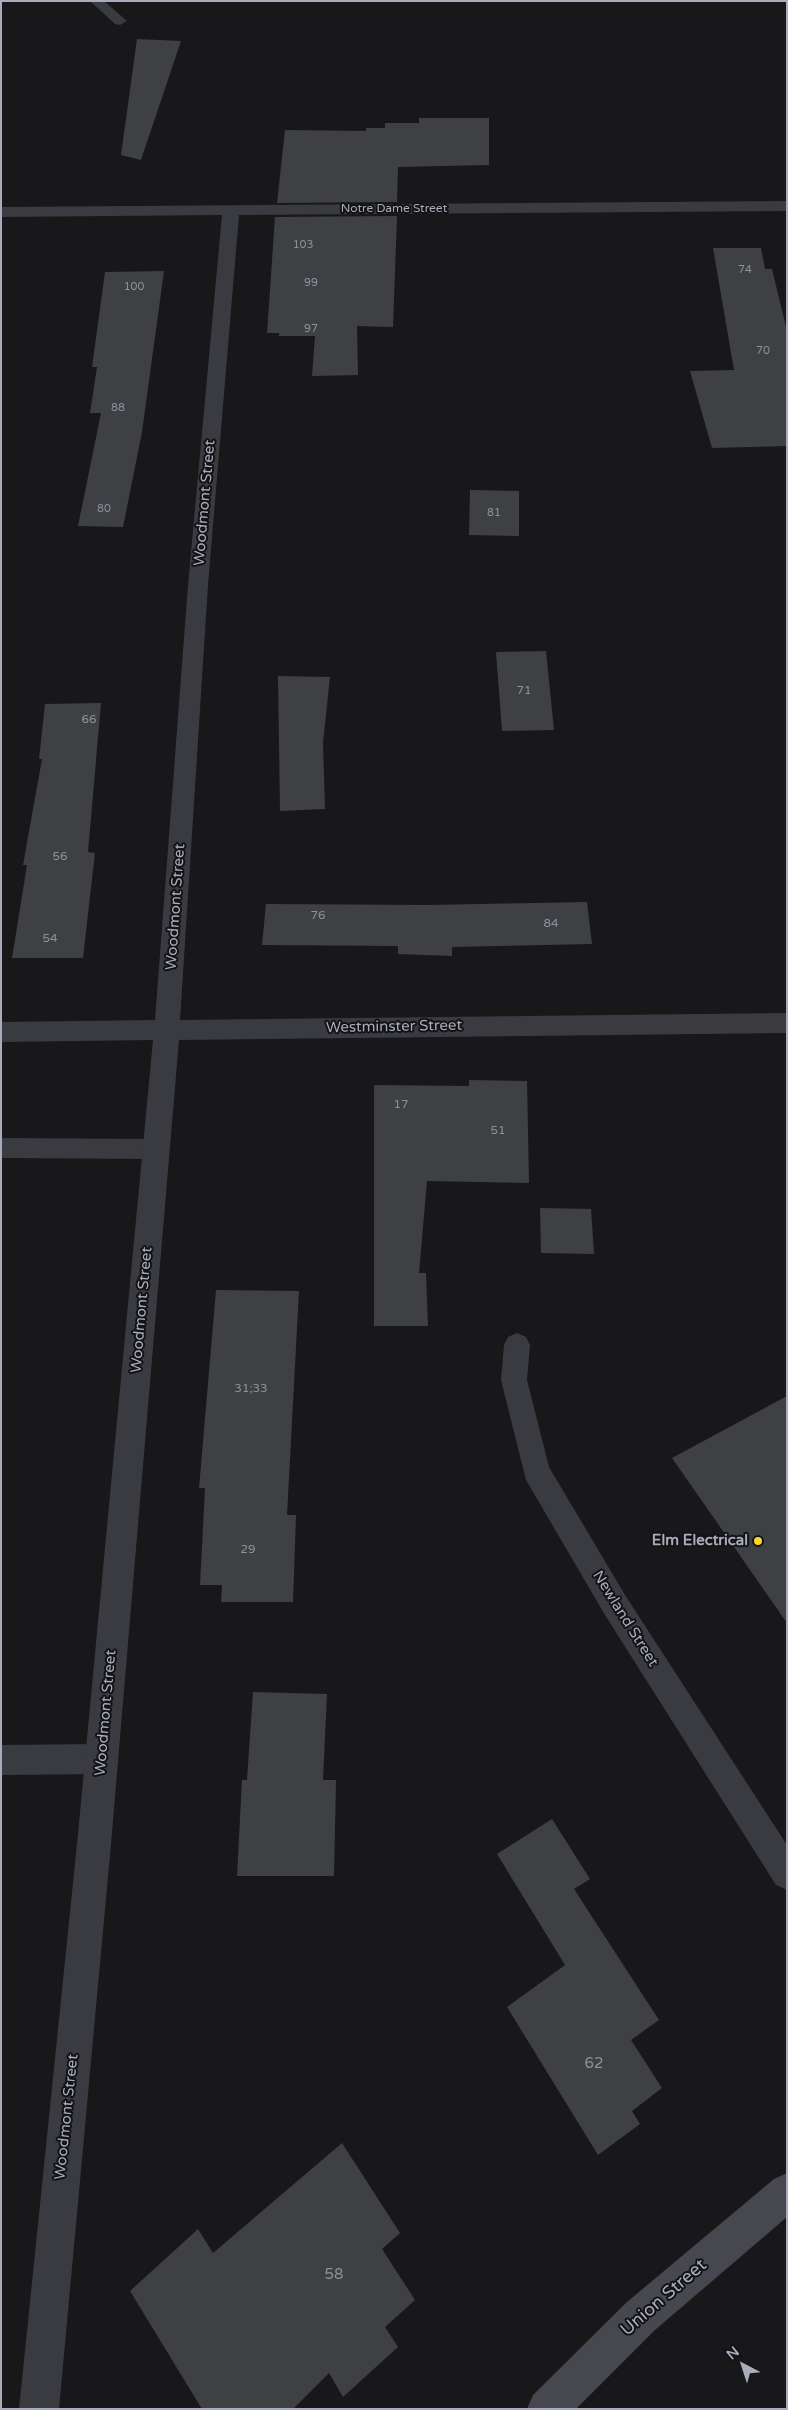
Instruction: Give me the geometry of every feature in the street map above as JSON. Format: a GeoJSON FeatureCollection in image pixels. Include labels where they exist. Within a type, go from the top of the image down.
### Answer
{"type":"FeatureCollection","features":[{"type":"Feature","properties":{"kind":"main road","name":"Union Street"},"geometry":{"type":"LineString","coordinates":[[547,2409],[641,2316],[787,2192]]}},
{"type":"Feature","properties":{"kind":"street","name":"Notre Dame Street"},"geometry":{"type":"LineString","coordinates":[[1,212],[787,206]]}},
{"type":"Feature","properties":{"kind":"street","name":"Woodmont Street"},"geometry":{"type":"LineString","coordinates":[[39,2409],[157,1149],[198,586],[231,210]]}},
{"type":"Feature","properties":{"kind":"street","name":"Westminster Street"},"geometry":{"type":"LineString","coordinates":[[1,1032],[787,1023]]}},
{"type":"Feature","properties":{"kind":"lane"},"geometry":{"type":"LineString","coordinates":[[96,1],[120,21]]}},
{"type":"Feature","properties":{"kind":"lane"},"geometry":{"type":"LineString","coordinates":[[1,1148],[157,1149]]}},
{"type":"Feature","properties":{"kind":"lane","name":"Newland Street"},"geometry":{"type":"LineString","coordinates":[[517,1345],[514,1380],[536,1471],[615,1605],[787,1874]]}},
{"type":"Feature","properties":{"kind":"lane"},"geometry":{"type":"LineString","coordinates":[[1,1760],[101,1759]]}},
{"type":"Feature","properties":{"kind":"building"},"geometry":{"type":"Polygon","coordinates":[[[137,39],[181,41],[141,160],[121,155],[137,39]]]}},
{"type":"Feature","properties":{"kind":"building"},"geometry":{"type":"Polygon","coordinates":[[[419,118],[489,118],[489,165],[398,167],[397,202],[277,203],[285,130],[366,131],[366,128],[385,128],[385,123],[419,123],[419,118]]]}},
{"type":"Feature","properties":{"kind":"building"},"geometry":{"type":"Polygon","coordinates":[[[397,216],[393,327],[357,326],[358,375],[312,376],[315,336],[279,336],[279,333],[267,333],[275,217],[397,216]]]}},
{"type":"Feature","properties":{"kind":"building"},"geometry":{"type":"Polygon","coordinates":[[[713,248],[761,248],[765,269],[772,269],[787,331],[787,446],[712,448],[690,371],[734,370],[713,248]]]}},
{"type":"Feature","properties":{"kind":"building"},"geometry":{"type":"Polygon","coordinates":[[[164,271],[142,432],[123,527],[78,526],[101,413],[90,413],[97,367],[92,367],[105,272],[164,271]]]}},
{"type":"Feature","properties":{"kind":"building"},"geometry":{"type":"Polygon","coordinates":[[[470,490],[519,491],[519,536],[469,535],[470,490]]]}},
{"type":"Feature","properties":{"kind":"building"},"geometry":{"type":"Polygon","coordinates":[[[546,651],[554,730],[502,731],[496,652],[546,651]]]}},
{"type":"Feature","properties":{"kind":"building"},"geometry":{"type":"Polygon","coordinates":[[[278,676],[330,677],[323,743],[325,809],[280,811],[278,676]]]}},
{"type":"Feature","properties":{"kind":"building"},"geometry":{"type":"Polygon","coordinates":[[[101,703],[88,852],[95,853],[83,958],[12,958],[27,865],[23,865],[42,759],[39,759],[45,704],[101,703]]]}},
{"type":"Feature","properties":{"kind":"building"},"geometry":{"type":"Polygon","coordinates":[[[587,902],[592,944],[452,947],[452,956],[398,954],[398,946],[262,945],[266,904],[427,905],[587,902]]]}},
{"type":"Feature","properties":{"kind":"building"},"geometry":{"type":"Polygon","coordinates":[[[469,1080],[527,1081],[529,1183],[427,1181],[419,1273],[426,1273],[428,1326],[374,1326],[374,1085],[469,1086],[469,1080]]]}},
{"type":"Feature","properties":{"kind":"building"},"geometry":{"type":"Polygon","coordinates":[[[540,1208],[591,1209],[594,1254],[541,1253],[540,1208]]]}},
{"type":"Feature","properties":{"kind":"building"},"geometry":{"type":"Polygon","coordinates":[[[216,1290],[299,1291],[287,1515],[296,1515],[293,1602],[221,1602],[222,1585],[200,1585],[205,1488],[199,1488],[216,1290]]]}},
{"type":"Feature","properties":{"kind":"building","name":"Elm Electrical"},"geometry":{"type":"Polygon","coordinates":[[[787,1396],[787,1623],[672,1458],[787,1396]]]}},
{"type":"Feature","properties":{"kind":"building"},"geometry":{"type":"Polygon","coordinates":[[[253,1692],[327,1694],[323,1780],[336,1780],[334,1876],[237,1876],[242,1780],[247,1780],[253,1692]]]}},
{"type":"Feature","properties":{"kind":"building"},"geometry":{"type":"Polygon","coordinates":[[[552,1819],[590,1879],[574,1889],[659,2020],[631,2040],[662,2088],[632,2111],[640,2124],[598,2155],[507,2007],[565,1965],[497,1854],[552,1819]]]}},
{"type":"Feature","properties":{"kind":"building"},"geometry":{"type":"Polygon","coordinates":[[[342,2143],[400,2233],[382,2249],[415,2300],[385,2327],[398,2347],[343,2397],[329,2373],[293,2409],[202,2409],[130,2291],[198,2229],[213,2253],[342,2143]]]}},
{"type":"Feature","properties":{"kind":"place","name":"Elm Electrical"},"geometry":{"type":"Point","coordinates":[758,1541]}}]}
